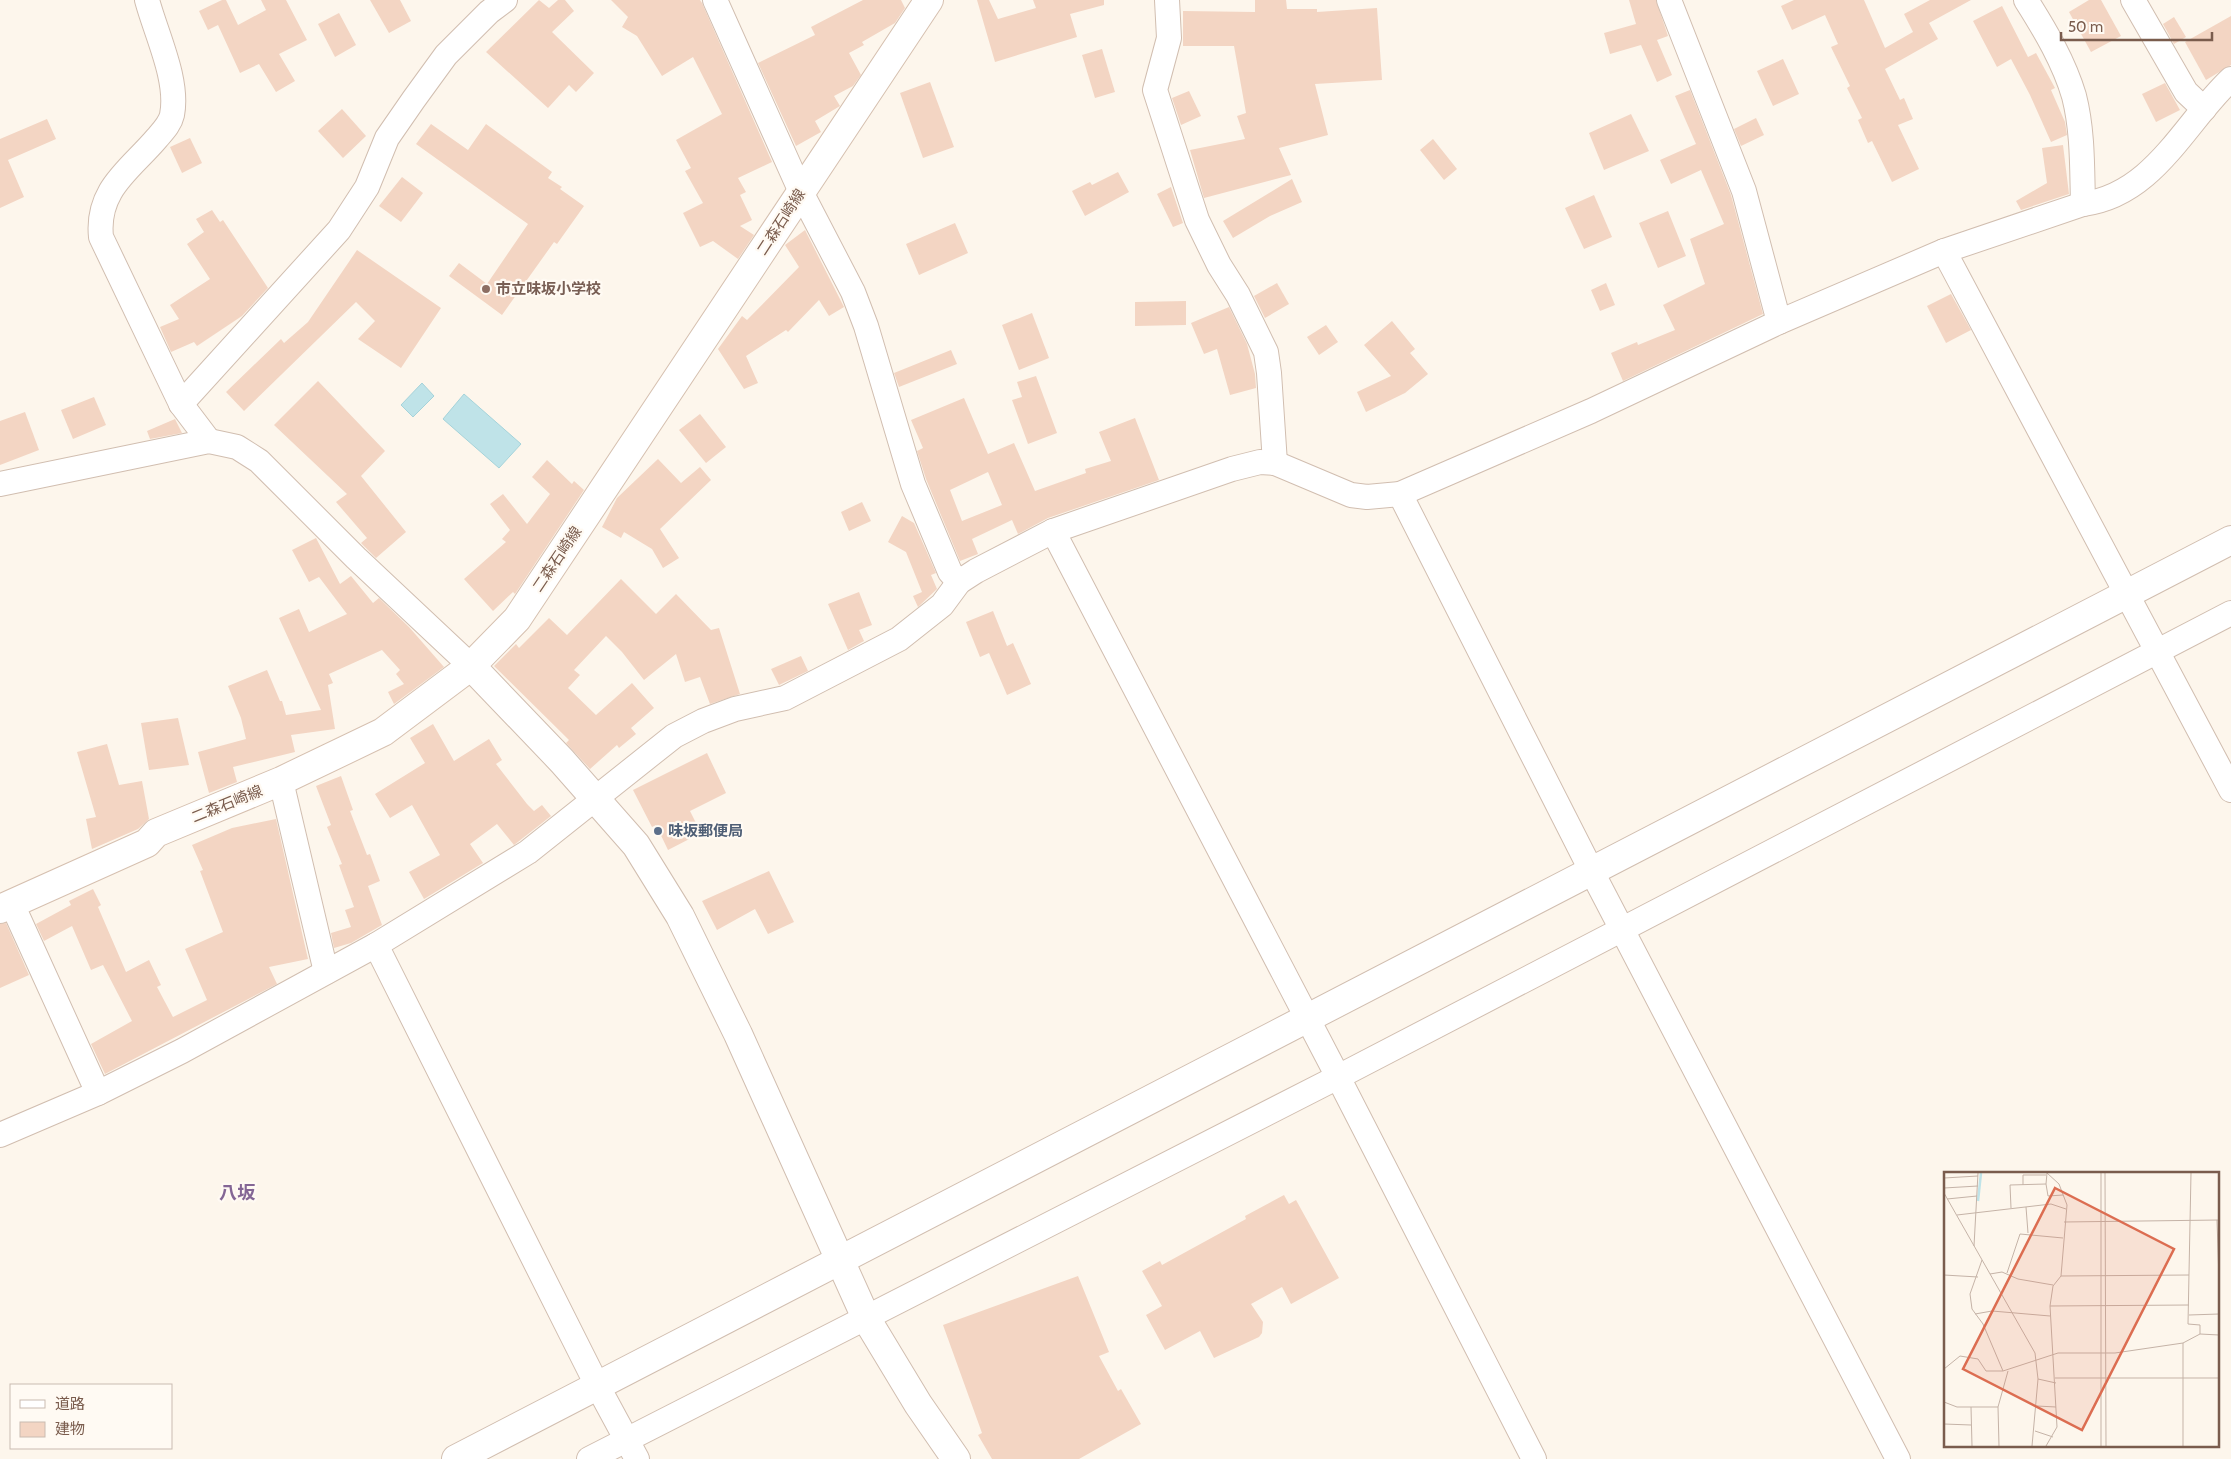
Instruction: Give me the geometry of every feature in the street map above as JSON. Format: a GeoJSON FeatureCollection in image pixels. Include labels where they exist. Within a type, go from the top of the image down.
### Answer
{"type":"FeatureCollection","features":[{"type":"Feature","properties":{"kind":"street"},"geometry":{"type":"LineString","coordinates":[[147,0],[172,83],[172,117],[152,144],[120,176],[101,215],[101,236],[181,404],[209,441]]}},
{"type":"Feature","properties":{"kind":"street"},"geometry":{"type":"LineString","coordinates":[[181,404],[339,230],[367,187],[387,138],[414,99],[446,55],[489,12],[505,0]]}},
{"type":"Feature","properties":{"kind":"street"},"geometry":{"type":"LineString","coordinates":[[714,0],[801,192],[853,292],[866,326],[913,484],[950,572],[959,582]]}},
{"type":"Feature","properties":{"kind":"street","name":"二森石崎線"},"geometry":{"type":"LineString","coordinates":[[6,907],[147,843],[156,833],[281,781],[383,732],[471,666],[517,619],[929,0]]}},
{"type":"Feature","properties":{"kind":"street"},"geometry":{"type":"LineString","coordinates":[[1168,0],[1169,38],[1155,90],[1197,220],[1219,265],[1238,295],[1266,352],[1275,463]]}},
{"type":"Feature","properties":{"kind":"street"},"geometry":{"type":"LineString","coordinates":[[1669,0],[1744,191],[1779,322]]}},
{"type":"Feature","properties":{"kind":"street"},"geometry":{"type":"LineString","coordinates":[[2026,0],[2047,33],[2074,96],[2078,120],[2083,204]]}},
{"type":"Feature","properties":{"kind":"street"},"geometry":{"type":"LineString","coordinates":[[2133,0],[2186,92],[2204,109]]}},
{"type":"Feature","properties":{"kind":"street"},"geometry":{"type":"LineString","coordinates":[[0,1135],[98,1093],[182,1051],[376,945],[528,852],[674,736],[703,721],[735,709],[785,698],[899,640],[942,605],[959,582],[1053,531],[1232,469],[1260,462],[1275,463],[1351,496],[1385,497],[1400,494],[1591,411],[1779,322],[1944,251],[2083,204],[2103,201],[2119,195],[2136,183],[2172,148],[2231,79]]}},
{"type":"Feature","properties":{"kind":"street"},"geometry":{"type":"LineString","coordinates":[[1944,251],[2231,790]]}},
{"type":"Feature","properties":{"kind":"street"},"geometry":{"type":"LineString","coordinates":[[0,484],[209,441],[237,447],[260,461],[356,558],[471,666],[596,799],[636,845],[680,916],[738,1034],[866,1318],[918,1404],[956,1459]]}},
{"type":"Feature","properties":{"kind":"street"},"geometry":{"type":"LineString","coordinates":[[1400,494],[1592,872],[1898,1459]]}},
{"type":"Feature","properties":{"kind":"street"},"geometry":{"type":"LineString","coordinates":[[1053,531],[1308,1019],[1534,1459]]}},
{"type":"Feature","properties":{"kind":"street"},"geometry":{"type":"LineString","coordinates":[[456,1459],[2231,540]]}},
{"type":"Feature","properties":{"kind":"street"},"geometry":{"type":"LineString","coordinates":[[589,1459],[632,1449],[866,1318],[1338,1077],[1621,928],[2231,613]]}},
{"type":"Feature","properties":{"kind":"street"},"geometry":{"type":"LineString","coordinates":[[281,781],[326,972]]}},
{"type":"Feature","properties":{"kind":"street"},"geometry":{"type":"LineString","coordinates":[[6,907],[98,1093]]}},
{"type":"Feature","properties":{"kind":"street"},"geometry":{"type":"LineString","coordinates":[[376,945],[597,1386],[632,1449]]}},
{"type":"Feature","properties":{"kind":"water"},"geometry":{"type":"Polygon","coordinates":[[[422,383],[434,396],[413,417],[401,405],[422,383]]]}},
{"type":"Feature","properties":{"kind":"water"},"geometry":{"type":"Polygon","coordinates":[[[464,394],[521,444],[499,468],[443,419],[464,394]]]}},
{"type":"Feature","properties":{"kind":"building"},"geometry":{"type":"Polygon","coordinates":[[[222,0],[226,0],[238,25],[266,10],[261,0],[286,0],[307,40],[279,54],[295,81],[276,92],[259,64],[240,73],[218,25],[208,30],[199,11],[222,0]]]}},
{"type":"Feature","properties":{"kind":"building"},"geometry":{"type":"Polygon","coordinates":[[[370,0],[400,0],[411,21],[389,33],[370,0]]]}},
{"type":"Feature","properties":{"kind":"building"},"geometry":{"type":"Polygon","coordinates":[[[539,0],[549,8],[558,0],[565,0],[574,11],[552,32],[594,73],[576,92],[569,85],[548,108],[486,52],[539,0]]]}},
{"type":"Feature","properties":{"kind":"building"},"geometry":{"type":"Polygon","coordinates":[[[611,0],[700,0],[702,3],[772,162],[738,178],[746,192],[740,195],[752,220],[740,226],[754,235],[738,259],[713,241],[700,247],[683,213],[703,203],[685,171],[691,168],[676,140],[722,114],[693,57],[662,76],[637,36],[622,27],[628,17],[611,0]]]}},
{"type":"Feature","properties":{"kind":"building"},"geometry":{"type":"Polygon","coordinates":[[[863,0],[901,0],[905,8],[895,23],[862,42],[864,45],[849,53],[861,75],[853,86],[834,96],[840,106],[815,121],[821,132],[796,146],[758,63],[815,35],[811,27],[863,0]]]}},
{"type":"Feature","properties":{"kind":"building"},"geometry":{"type":"Polygon","coordinates":[[[977,0],[989,0],[998,19],[1036,8],[1033,0],[1104,0],[1104,5],[1070,14],[1077,37],[995,62],[977,0]]]}},
{"type":"Feature","properties":{"kind":"building"},"geometry":{"type":"Polygon","coordinates":[[[1255,0],[1286,0],[1287,9],[1317,9],[1317,12],[1377,8],[1382,80],[1315,84],[1328,135],[1279,148],[1291,175],[1204,198],[1190,150],[1245,139],[1237,116],[1246,113],[1234,46],[1183,46],[1183,11],[1255,12],[1255,0]]]}},
{"type":"Feature","properties":{"kind":"building"},"geometry":{"type":"Polygon","coordinates":[[[1629,0],[1656,0],[1668,36],[1657,40],[1672,75],[1657,82],[1641,45],[1610,54],[1604,33],[1636,24],[1629,0]]]}},
{"type":"Feature","properties":{"kind":"building"},"geometry":{"type":"Polygon","coordinates":[[[1794,0],[1864,0],[1885,48],[1913,32],[1904,14],[1930,0],[1971,0],[1929,23],[1938,39],[1885,69],[1900,100],[1904,98],[1913,119],[1898,125],[1919,169],[1892,182],[1872,141],[1868,143],[1858,120],[1862,118],[1847,88],[1850,86],[1831,47],[1838,44],[1825,15],[1792,30],[1781,6],[1794,0]]]}},
{"type":"Feature","properties":{"kind":"building"},"geometry":{"type":"Polygon","coordinates":[[[2089,0],[2101,0],[2121,36],[2091,52],[2069,12],[2089,0]]]}},
{"type":"Feature","properties":{"kind":"building"},"geometry":{"type":"Polygon","coordinates":[[[2002,6],[2028,57],[2036,53],[2055,88],[2051,90],[2065,122],[2067,135],[2051,142],[2011,59],[1997,67],[1973,21],[2002,6]]]}},
{"type":"Feature","properties":{"kind":"building"},"geometry":{"type":"Polygon","coordinates":[[[339,13],[356,45],[335,57],[318,24],[339,13]]]}},
{"type":"Feature","properties":{"kind":"building"},"geometry":{"type":"Polygon","coordinates":[[[2231,16],[2231,65],[2206,80],[2185,42],[2231,16]]]}},
{"type":"Feature","properties":{"kind":"building"},"geometry":{"type":"Polygon","coordinates":[[[2174,17],[2186,37],[2174,44],[2163,24],[2174,17]]]}},
{"type":"Feature","properties":{"kind":"building"},"geometry":{"type":"Polygon","coordinates":[[[1102,49],[1115,92],[1095,98],[1082,55],[1102,49]]]}},
{"type":"Feature","properties":{"kind":"building"},"geometry":{"type":"Polygon","coordinates":[[[1783,59],[1799,94],[1773,106],[1757,71],[1783,59]]]}},
{"type":"Feature","properties":{"kind":"building"},"geometry":{"type":"Polygon","coordinates":[[[930,82],[954,147],[923,158],[900,93],[930,82]]]}},
{"type":"Feature","properties":{"kind":"building"},"geometry":{"type":"Polygon","coordinates":[[[2165,83],[2180,110],[2156,122],[2142,94],[2165,83]]]}},
{"type":"Feature","properties":{"kind":"building"},"geometry":{"type":"Polygon","coordinates":[[[1690,90],[1731,195],[1763,314],[1623,381],[1611,353],[1637,342],[1638,345],[1675,330],[1663,305],[1705,284],[1690,239],[1724,224],[1701,170],[1671,184],[1660,160],[1696,144],[1675,96],[1690,90]]]}},
{"type":"Feature","properties":{"kind":"building"},"geometry":{"type":"Polygon","coordinates":[[[1189,91],[1201,116],[1181,125],[1172,98],[1189,91]]]}},
{"type":"Feature","properties":{"kind":"building"},"geometry":{"type":"Polygon","coordinates":[[[342,109],[366,136],[343,158],[318,131],[342,109]]]}},
{"type":"Feature","properties":{"kind":"building"},"geometry":{"type":"Polygon","coordinates":[[[1631,114],[1649,151],[1604,170],[1589,133],[1631,114]]]}},
{"type":"Feature","properties":{"kind":"building"},"geometry":{"type":"Polygon","coordinates":[[[1756,118],[1764,135],[1741,146],[1734,129],[1756,118]]]}},
{"type":"Feature","properties":{"kind":"building"},"geometry":{"type":"Polygon","coordinates":[[[47,119],[56,139],[8,160],[24,197],[0,208],[0,139],[47,119]]]}},
{"type":"Feature","properties":{"kind":"building"},"geometry":{"type":"Polygon","coordinates":[[[431,124],[468,150],[486,124],[552,172],[548,178],[584,206],[557,244],[554,242],[502,315],[449,276],[459,263],[487,284],[528,224],[416,144],[431,124]]]}},
{"type":"Feature","properties":{"kind":"building"},"geometry":{"type":"Polygon","coordinates":[[[190,138],[202,163],[182,173],[170,147],[190,138]]]}},
{"type":"Feature","properties":{"kind":"building"},"geometry":{"type":"Polygon","coordinates":[[[1433,139],[1457,169],[1444,180],[1420,150],[1433,139]]]}},
{"type":"Feature","properties":{"kind":"building"},"geometry":{"type":"Polygon","coordinates":[[[2063,145],[2069,194],[2021,210],[2016,201],[2047,183],[2042,148],[2063,145]]]}},
{"type":"Feature","properties":{"kind":"building"},"geometry":{"type":"Polygon","coordinates":[[[1118,172],[1129,192],[1085,216],[1072,191],[1090,182],[1092,185],[1118,172]]]}},
{"type":"Feature","properties":{"kind":"building"},"geometry":{"type":"Polygon","coordinates":[[[402,177],[423,193],[401,222],[379,206],[402,177]]]}},
{"type":"Feature","properties":{"kind":"building"},"geometry":{"type":"Polygon","coordinates":[[[1292,179],[1302,202],[1270,216],[1233,238],[1223,221],[1292,179]]]}},
{"type":"Feature","properties":{"kind":"building"},"geometry":{"type":"Polygon","coordinates":[[[1171,187],[1183,223],[1173,227],[1157,194],[1171,187]]]}},
{"type":"Feature","properties":{"kind":"building"},"geometry":{"type":"Polygon","coordinates":[[[1594,195],[1612,237],[1584,249],[1565,208],[1594,195]]]}},
{"type":"Feature","properties":{"kind":"building"},"geometry":{"type":"Polygon","coordinates":[[[212,210],[220,222],[223,220],[268,288],[242,316],[197,346],[194,342],[171,352],[160,327],[179,319],[170,305],[210,279],[187,244],[204,232],[196,219],[212,210]]]}},
{"type":"Feature","properties":{"kind":"building"},"geometry":{"type":"Polygon","coordinates":[[[1668,211],[1686,256],[1658,268],[1639,223],[1668,211]]]}},
{"type":"Feature","properties":{"kind":"building"},"geometry":{"type":"Polygon","coordinates":[[[955,223],[968,253],[919,275],[906,244],[955,223]]]}},
{"type":"Feature","properties":{"kind":"building"},"geometry":{"type":"Polygon","coordinates":[[[805,230],[844,307],[829,316],[819,300],[788,332],[786,330],[746,356],[758,383],[744,389],[718,349],[742,316],[747,320],[799,267],[785,245],[805,230]]]}},
{"type":"Feature","properties":{"kind":"building"},"geometry":{"type":"Polygon","coordinates":[[[357,250],[441,308],[401,368],[358,339],[375,321],[356,302],[244,411],[226,392],[281,339],[284,343],[308,322],[357,250]]]}},
{"type":"Feature","properties":{"kind":"building"},"geometry":{"type":"Polygon","coordinates":[[[1277,283],[1289,304],[1265,318],[1254,296],[1277,283]]]}},
{"type":"Feature","properties":{"kind":"building"},"geometry":{"type":"Polygon","coordinates":[[[1606,283],[1615,305],[1600,311],[1591,290],[1606,283]]]}},
{"type":"Feature","properties":{"kind":"building"},"geometry":{"type":"Polygon","coordinates":[[[1951,294],[1971,330],[1946,343],[1927,306],[1951,294]]]}},
{"type":"Feature","properties":{"kind":"building"},"geometry":{"type":"Polygon","coordinates":[[[1186,301],[1186,325],[1135,326],[1135,302],[1186,301]]]}},
{"type":"Feature","properties":{"kind":"building"},"geometry":{"type":"Polygon","coordinates":[[[1229,307],[1247,344],[1255,374],[1256,388],[1230,395],[1217,349],[1204,354],[1191,323],[1229,307]]]}},
{"type":"Feature","properties":{"kind":"building"},"geometry":{"type":"Polygon","coordinates":[[[1032,313],[1049,358],[1019,370],[1002,325],[1032,313]]]}},
{"type":"Feature","properties":{"kind":"building"},"geometry":{"type":"Polygon","coordinates":[[[1392,321],[1415,349],[1410,353],[1428,374],[1405,393],[1366,412],[1357,392],[1391,376],[1364,345],[1392,321]]]}},
{"type":"Feature","properties":{"kind":"building"},"geometry":{"type":"Polygon","coordinates":[[[1326,325],[1338,342],[1319,355],[1307,337],[1326,325]]]}},
{"type":"Feature","properties":{"kind":"building"},"geometry":{"type":"Polygon","coordinates":[[[951,350],[957,364],[899,387],[894,373],[951,350]]]}},
{"type":"Feature","properties":{"kind":"building"},"geometry":{"type":"Polygon","coordinates":[[[1036,376],[1057,433],[1028,444],[1012,400],[1022,397],[1017,382],[1036,376]]]}},
{"type":"Feature","properties":{"kind":"building"},"geometry":{"type":"Polygon","coordinates":[[[318,381],[385,451],[361,476],[406,532],[376,558],[361,543],[367,538],[336,502],[347,494],[274,425],[318,381]]]}},
{"type":"Feature","properties":{"kind":"building"},"geometry":{"type":"Polygon","coordinates":[[[94,397],[106,425],[73,439],[61,410],[94,397]]]}},
{"type":"Feature","properties":{"kind":"building"},"geometry":{"type":"Polygon","coordinates":[[[964,398],[988,454],[1014,443],[1035,491],[1086,473],[1085,469],[1111,461],[1099,432],[1135,418],[1159,480],[1048,518],[1018,534],[1012,520],[972,539],[978,554],[960,561],[926,479],[917,451],[923,448],[911,420],[964,398]],[[988,472],[950,490],[962,521],[1002,505],[988,472]]]}},
{"type":"Feature","properties":{"kind":"building"},"geometry":{"type":"Polygon","coordinates":[[[25,412],[39,450],[0,465],[0,421],[25,412]]]}},
{"type":"Feature","properties":{"kind":"building"},"geometry":{"type":"Polygon","coordinates":[[[700,414],[726,447],[706,463],[679,430],[700,414]]]}},
{"type":"Feature","properties":{"kind":"building"},"geometry":{"type":"Polygon","coordinates":[[[175,419],[182,433],[150,439],[147,431],[175,419]]]}},
{"type":"Feature","properties":{"kind":"building"},"geometry":{"type":"Polygon","coordinates":[[[658,459],[681,483],[700,467],[711,480],[660,529],[679,558],[663,568],[652,549],[624,532],[621,538],[602,527],[617,498],[658,459]]]}},
{"type":"Feature","properties":{"kind":"building"},"geometry":{"type":"Polygon","coordinates":[[[547,460],[572,484],[574,481],[584,490],[515,594],[513,592],[493,611],[464,579],[506,542],[502,539],[510,530],[490,504],[503,494],[527,524],[550,494],[532,477],[547,460]]]}},
{"type":"Feature","properties":{"kind":"building"},"geometry":{"type":"Polygon","coordinates":[[[862,502],[871,521],[849,531],[841,512],[862,502]]]}},
{"type":"Feature","properties":{"kind":"building"},"geometry":{"type":"Polygon","coordinates":[[[902,516],[914,523],[936,573],[931,575],[937,589],[918,607],[913,596],[922,592],[906,552],[888,542],[902,516]]]}},
{"type":"Feature","properties":{"kind":"building"},"geometry":{"type":"Polygon","coordinates":[[[316,538],[340,584],[351,576],[373,603],[379,598],[409,627],[444,667],[394,704],[388,692],[404,684],[396,674],[400,670],[382,650],[329,674],[333,683],[328,685],[335,729],[291,735],[295,752],[233,767],[237,782],[209,793],[198,752],[246,739],[241,718],[228,686],[267,670],[280,701],[282,701],[286,715],[321,710],[279,618],[299,609],[309,632],[347,614],[319,577],[309,582],[292,550],[316,538]]]}},
{"type":"Feature","properties":{"kind":"building"},"geometry":{"type":"Polygon","coordinates":[[[621,579],[656,614],[676,594],[711,630],[719,628],[740,694],[710,704],[700,677],[685,682],[676,654],[644,680],[622,652],[606,636],[574,670],[580,675],[568,688],[596,715],[632,683],[654,708],[631,728],[636,734],[619,748],[617,745],[590,769],[566,743],[569,740],[494,666],[516,644],[519,648],[549,618],[567,635],[621,579]]]}},
{"type":"Feature","properties":{"kind":"building"},"geometry":{"type":"Polygon","coordinates":[[[859,592],[872,625],[859,630],[864,641],[848,650],[828,604],[859,592]]]}},
{"type":"Feature","properties":{"kind":"building"},"geometry":{"type":"Polygon","coordinates":[[[993,611],[1007,646],[1013,643],[1031,684],[1007,695],[989,653],[980,657],[966,622],[993,611]]]}},
{"type":"Feature","properties":{"kind":"building"},"geometry":{"type":"Polygon","coordinates":[[[801,656],[808,671],[779,685],[771,669],[801,656]]]}},
{"type":"Feature","properties":{"kind":"building"},"geometry":{"type":"Polygon","coordinates":[[[178,718],[189,765],[149,770],[141,723],[178,718]]]}},
{"type":"Feature","properties":{"kind":"building"},"geometry":{"type":"Polygon","coordinates":[[[433,724],[454,761],[489,739],[502,760],[496,764],[527,804],[534,811],[542,805],[551,816],[514,845],[497,824],[470,844],[483,863],[424,899],[409,872],[440,855],[412,805],[390,818],[375,794],[425,763],[410,738],[433,724]]]}},
{"type":"Feature","properties":{"kind":"building"},"geometry":{"type":"Polygon","coordinates":[[[107,744],[119,785],[142,781],[149,819],[138,829],[92,849],[86,819],[96,817],[77,752],[107,744]]]}},
{"type":"Feature","properties":{"kind":"building"},"geometry":{"type":"Polygon","coordinates":[[[707,753],[726,793],[690,811],[701,833],[668,850],[656,825],[652,827],[633,790],[707,753]]]}},
{"type":"Feature","properties":{"kind":"building"},"geometry":{"type":"Polygon","coordinates":[[[341,776],[353,810],[350,811],[367,855],[370,854],[380,881],[368,886],[382,925],[351,943],[334,948],[331,933],[351,927],[345,910],[354,907],[339,865],[342,864],[327,827],[331,825],[316,786],[341,776]]]}},
{"type":"Feature","properties":{"kind":"building"},"geometry":{"type":"Polygon","coordinates":[[[276,819],[308,959],[269,967],[277,984],[105,1074],[91,1044],[132,1021],[103,965],[91,970],[72,926],[44,941],[36,924],[71,905],[69,901],[93,889],[101,905],[98,907],[126,972],[149,960],[161,985],[157,987],[173,1017],[207,1000],[185,949],[223,932],[200,871],[203,870],[192,845],[232,828],[276,819]]]}},
{"type":"Feature","properties":{"kind":"building"},"geometry":{"type":"Polygon","coordinates":[[[769,871],[794,922],[768,934],[755,909],[717,930],[702,901],[769,871]]]}},
{"type":"Feature","properties":{"kind":"building"},"geometry":{"type":"Polygon","coordinates":[[[6,923],[29,975],[0,988],[0,924],[6,923]]]}},
{"type":"Feature","properties":{"kind":"building"},"geometry":{"type":"Polygon","coordinates":[[[1284,1195],[1289,1204],[1296,1200],[1339,1278],[1291,1304],[1282,1287],[1251,1304],[1263,1322],[1262,1333],[1259,1337],[1214,1358],[1200,1331],[1165,1350],[1146,1315],[1162,1306],[1142,1271],[1160,1261],[1162,1265],[1246,1219],[1245,1216],[1284,1195]]]}},
{"type":"Feature","properties":{"kind":"building"},"geometry":{"type":"Polygon","coordinates":[[[1078,1276],[1109,1352],[1099,1356],[1118,1391],[1121,1389],[1141,1424],[1079,1459],[992,1459],[978,1435],[982,1433],[943,1325],[1078,1276]]]}},
{"type":"Feature","properties":{"kind":"place","name":"市立味坂小学校"},"geometry":{"type":"Point","coordinates":[486,289]}},
{"type":"Feature","properties":{"kind":"place","name":"味坂郵便局"},"geometry":{"type":"Point","coordinates":[658,831]}},
{"type":"Feature","properties":{"kind":"district","name":"八坂"},"geometry":{"type":"Point","coordinates":[237,1193]}}]}
